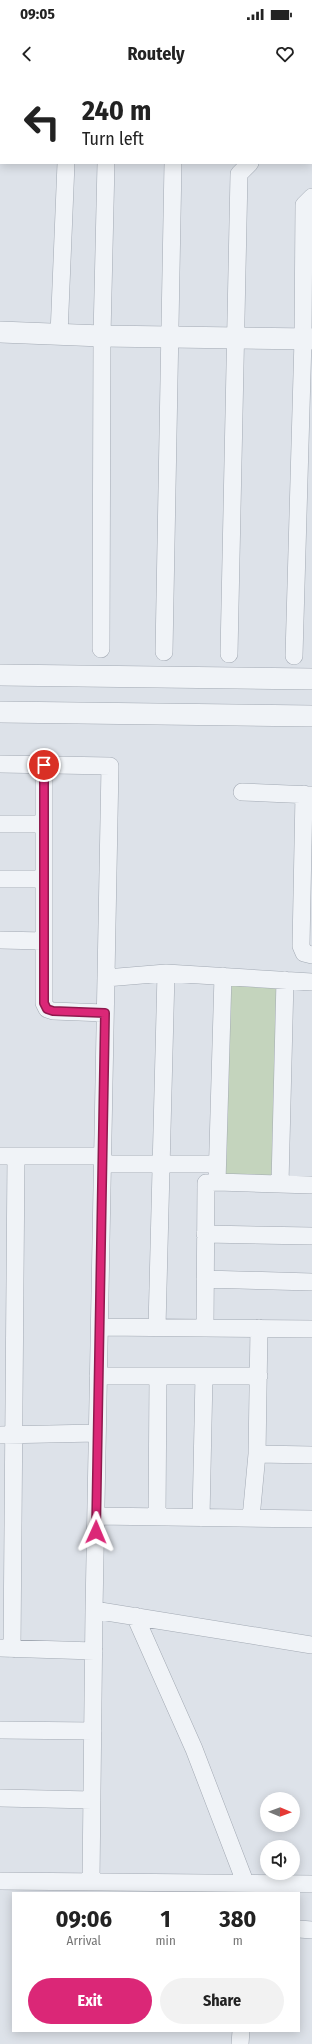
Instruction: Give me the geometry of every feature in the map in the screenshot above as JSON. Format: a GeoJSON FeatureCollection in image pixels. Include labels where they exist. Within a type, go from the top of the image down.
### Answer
{"type":"FeatureCollection","features":[{"type":"Feature","properties":{"kind":"street"},"geometry":{"type":"LineString","coordinates":[[59,335],[66,164]]}},
{"type":"Feature","properties":{"kind":"street"},"geometry":{"type":"LineString","coordinates":[[101,649],[102,336],[106,164]]}},
{"type":"Feature","properties":{"kind":"street"},"geometry":{"type":"LineString","coordinates":[[164,652],[173,164]]}},
{"type":"Feature","properties":{"kind":"street"},"geometry":{"type":"LineString","coordinates":[[229,654],[239,174],[249,164]]}},
{"type":"Feature","properties":{"kind":"street"},"geometry":{"type":"LineString","coordinates":[[294,656],[307,339],[304,205],[312,197]]}},
{"type":"Feature","properties":{"kind":"street"},"geometry":{"type":"LineString","coordinates":[[0,332],[102,336],[307,339]]}},
{"type":"Feature","properties":{"kind":"street"},"geometry":{"type":"LineString","coordinates":[[0,675],[312,679]]}},
{"type":"Feature","properties":{"kind":"street"},"geometry":{"type":"LineString","coordinates":[[0,712],[312,716]]}},
{"type":"Feature","properties":{"kind":"street"},"geometry":{"type":"LineString","coordinates":[[0,764],[110,766],[97,1433],[91,1882]]}},
{"type":"Feature","properties":{"kind":"street"},"geometry":{"type":"LineString","coordinates":[[44,765],[44,1003],[47,1009],[105,1013]]}},
{"type":"Feature","properties":{"kind":"street"},"geometry":{"type":"LineString","coordinates":[[242,792],[308,794],[301,946],[304,953],[312,954]]}},
{"type":"Feature","properties":{"kind":"street"},"geometry":{"type":"LineString","coordinates":[[0,824],[44,824]]}},
{"type":"Feature","properties":{"kind":"street"},"geometry":{"type":"LineString","coordinates":[[0,879],[43,880]]}},
{"type":"Feature","properties":{"kind":"street"},"geometry":{"type":"LineString","coordinates":[[0,940],[44,941]]}},
{"type":"Feature","properties":{"kind":"street"},"geometry":{"type":"LineString","coordinates":[[106,978],[166,973],[312,982]]}},
{"type":"Feature","properties":{"kind":"street"},"geometry":{"type":"LineString","coordinates":[[157,1327],[166,973]]}},
{"type":"Feature","properties":{"kind":"street"},"geometry":{"type":"LineString","coordinates":[[218,1182],[217,1164],[223,976]]}},
{"type":"Feature","properties":{"kind":"street"},"geometry":{"type":"LineString","coordinates":[[280,1184],[286,980]]}},
{"type":"Feature","properties":{"kind":"street"},"geometry":{"type":"LineString","coordinates":[[94,1651],[6,1649],[8,1156],[160,1164],[217,1164]]}},
{"type":"Feature","properties":{"kind":"street"},"geometry":{"type":"LineString","coordinates":[[205,1328],[206,1183],[218,1182],[312,1185]]}},
{"type":"Feature","properties":{"kind":"street"},"geometry":{"type":"LineString","coordinates":[[205,1234],[312,1236]]}},
{"type":"Feature","properties":{"kind":"street"},"geometry":{"type":"LineString","coordinates":[[205,1279],[312,1282]]}},
{"type":"Feature","properties":{"kind":"street"},"geometry":{"type":"LineString","coordinates":[[100,1327],[312,1329]]}},
{"type":"Feature","properties":{"kind":"street"},"geometry":{"type":"LineString","coordinates":[[251,1518],[257,1454],[259,1328]]}},
{"type":"Feature","properties":{"kind":"street"},"geometry":{"type":"LineString","coordinates":[[98,1376],[258,1376]]}},
{"type":"Feature","properties":{"kind":"street"},"geometry":{"type":"LineString","coordinates":[[157,1517],[158,1376]]}},
{"type":"Feature","properties":{"kind":"street"},"geometry":{"type":"LineString","coordinates":[[201,1518],[204,1376]]}},
{"type":"Feature","properties":{"kind":"street"},"geometry":{"type":"LineString","coordinates":[[7,1435],[97,1433]]}},
{"type":"Feature","properties":{"kind":"street"},"geometry":{"type":"LineString","coordinates":[[257,1454],[312,1455]]}},
{"type":"Feature","properties":{"kind":"street"},"geometry":{"type":"LineString","coordinates":[[96,1516],[312,1519]]}},
{"type":"Feature","properties":{"kind":"street"},"geometry":{"type":"LineString","coordinates":[[94,1610],[312,1645]]}},
{"type":"Feature","properties":{"kind":"street"},"geometry":{"type":"LineString","coordinates":[[135,1616],[194,1749],[245,1882]]}},
{"type":"Feature","properties":{"kind":"street"},"geometry":{"type":"LineString","coordinates":[[0,1730],[93,1731]]}},
{"type":"Feature","properties":{"kind":"street"},"geometry":{"type":"LineString","coordinates":[[0,1798],[92,1800]]}},
{"type":"Feature","properties":{"kind":"street"},"geometry":{"type":"LineString","coordinates":[[0,1880],[312,1884]]}},
{"type":"Feature","properties":{"kind":"street"},"geometry":{"type":"LineString","coordinates":[[300,1929],[312,1930]]}},
{"type":"Feature","properties":{"kind":"street"},"geometry":{"type":"LineString","coordinates":[[240,2044],[241,2032]]}},
{"type":"Feature","properties":{"kind":"green space"},"geometry":{"type":"Polygon","coordinates":[[[228,982],[278,984],[276,1179],[220,1179],[228,982]]]}},
{"type":"Feature","properties":{"kind":"route"},"geometry":{"type":"LineString","coordinates":[[44,765],[44,1003],[47,1009],[53,1011],[105,1013],[96,1532]]}}]}
